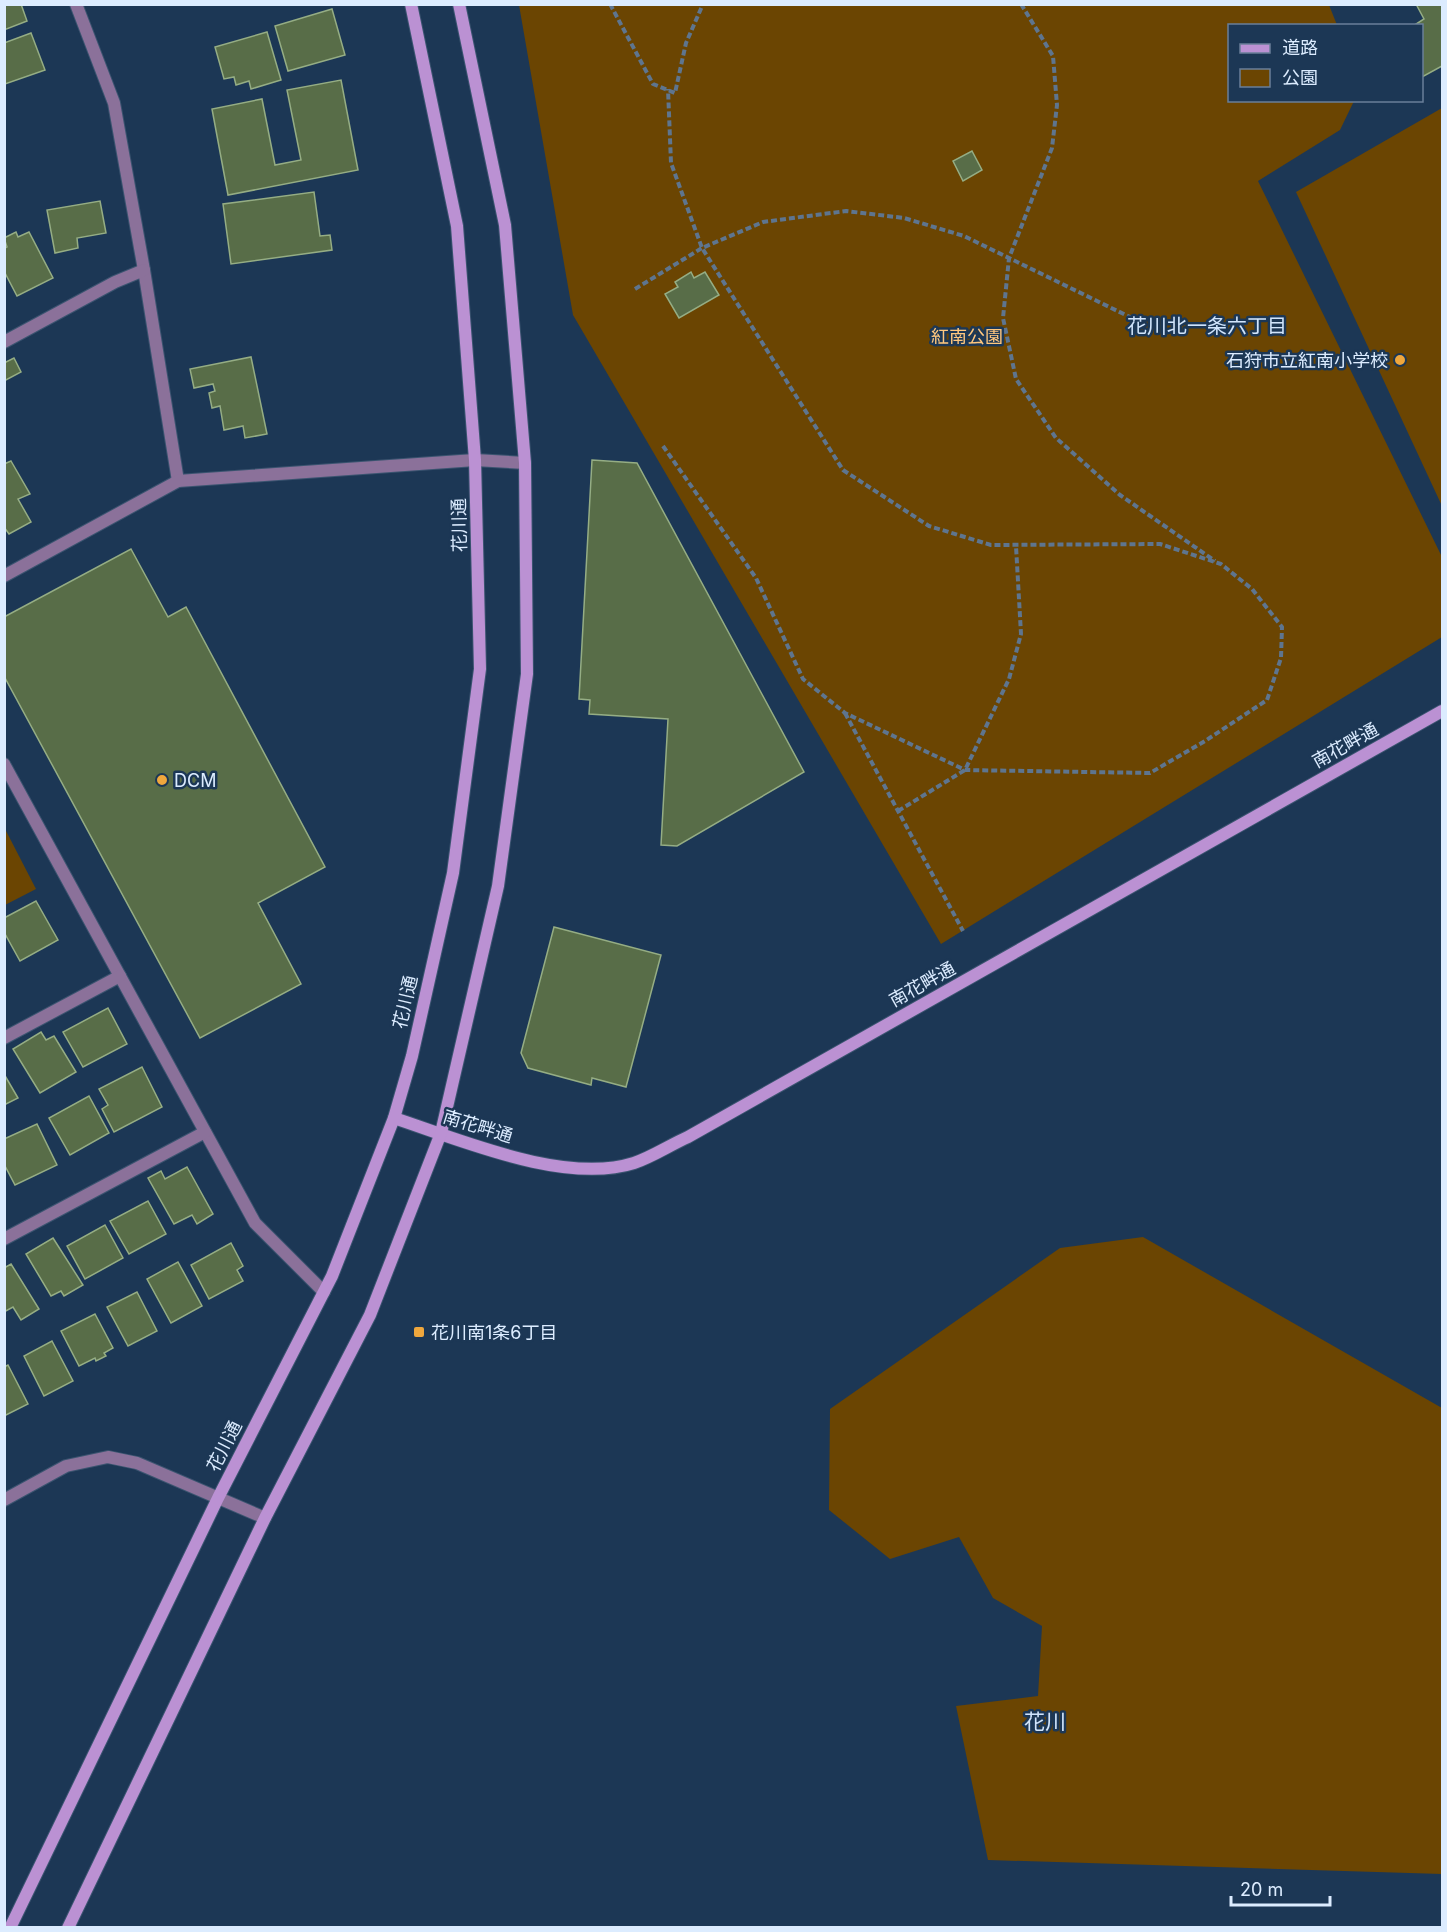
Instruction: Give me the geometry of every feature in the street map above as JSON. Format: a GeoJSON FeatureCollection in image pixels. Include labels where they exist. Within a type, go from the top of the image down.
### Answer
{"type":"FeatureCollection","features":[{"type":"Feature","properties":{"kind":"street"},"geometry":{"type":"LineString","coordinates":[[76,4],[114,104],[178,481]]}},
{"type":"Feature","properties":{"kind":"street","name":"花川通"},"geometry":{"type":"LineString","coordinates":[[10,1928],[218,1498],[332,1276],[394,1118],[412,1056],[453,873],[480,669],[475,460],[457,226],[411,4]]}},
{"type":"Feature","properties":{"kind":"street"},"geometry":{"type":"LineString","coordinates":[[68,1928],[266,1518],[370,1315],[441,1133],[498,886],[527,674],[525,463],[505,225],[459,4]]}},
{"type":"Feature","properties":{"kind":"street"},"geometry":{"type":"LineString","coordinates":[[4,342],[116,282],[144,270]]}},
{"type":"Feature","properties":{"kind":"street"},"geometry":{"type":"LineString","coordinates":[[4,576],[178,481],[475,460],[525,463]]}},
{"type":"Feature","properties":{"kind":"street","name":"南花畔通"},"geometry":{"type":"LineString","coordinates":[[394,1118],[479,1146],[555,1167],[591,1170],[634,1163],[688,1137],[1443,711]]}},
{"type":"Feature","properties":{"kind":"street"},"geometry":{"type":"LineString","coordinates":[[4,764],[255,1223],[324,1292]]}},
{"type":"Feature","properties":{"kind":"street"},"geometry":{"type":"LineString","coordinates":[[4,1038],[120,976]]}},
{"type":"Feature","properties":{"kind":"street"},"geometry":{"type":"LineString","coordinates":[[4,1239],[205,1132]]}},
{"type":"Feature","properties":{"kind":"street"},"geometry":{"type":"LineString","coordinates":[[4,1500],[66,1466],[108,1457],[137,1464],[266,1518]]}},
{"type":"Feature","properties":{"kind":"path"},"geometry":{"type":"LineString","coordinates":[[610,4],[653,84],[675,93],[686,43],[703,4]]}},
{"type":"Feature","properties":{"kind":"path"},"geometry":{"type":"LineString","coordinates":[[663,446],[756,578],[803,679],[845,713],[965,770],[1150,773],[1205,741],[1267,700],[1281,658],[1282,627],[1252,589],[1221,564],[1120,495],[1056,438],[1016,379],[1003,318],[1009,258],[1052,148],[1057,105],[1053,56],[1021,4]]}},
{"type":"Feature","properties":{"kind":"path"},"geometry":{"type":"LineString","coordinates":[[668,89],[671,163],[702,248],[843,470],[929,526],[991,545],[1160,544],[1221,564]]}},
{"type":"Feature","properties":{"kind":"path"},"geometry":{"type":"LineString","coordinates":[[636,289],[702,248],[763,222],[846,211],[904,218],[964,236],[1140,322]]}},
{"type":"Feature","properties":{"kind":"path"},"geometry":{"type":"LineString","coordinates":[[898,811],[965,770],[1009,679],[1021,634],[1016,546]]}},
{"type":"Feature","properties":{"kind":"path"},"geometry":{"type":"LineString","coordinates":[[845,713],[963,931]]}},
{"type":"Feature","properties":{"kind":"green space","name":"紅南公園"},"geometry":{"type":"Polygon","coordinates":[[[519,5],[1329,5],[1337,24],[1228,24],[1228,102],[1354,102],[1340,130],[1258,181],[1442,557],[1442,637],[941,944],[573,315],[519,5]]]}},
{"type":"Feature","properties":{"kind":"green space","name":"石狩市立紅南小学校"},"geometry":{"type":"Polygon","coordinates":[[[1442,108],[1442,506],[1296,192],[1442,108]]]}},
{"type":"Feature","properties":{"kind":"green space"},"geometry":{"type":"Polygon","coordinates":[[[4,827],[36,889],[5,905],[4,905],[4,827]]]}},
{"type":"Feature","properties":{"kind":"green space"},"geometry":{"type":"Polygon","coordinates":[[[1143,1237],[1442,1408],[1442,1874],[988,1860],[956,1706],[1038,1696],[1042,1626],[993,1598],[959,1537],[890,1559],[829,1510],[830,1409],[1060,1248],[1143,1237]]]}},
{"type":"Feature","properties":{"kind":"building"},"geometry":{"type":"Polygon","coordinates":[[[4,4],[21,4],[27,21],[4,30],[4,4]]]}},
{"type":"Feature","properties":{"kind":"building"},"geometry":{"type":"Polygon","coordinates":[[[1416,4],[1442,4],[1442,66],[1423,76],[1423,24],[1416,24],[1424,19],[1416,4]]]}},
{"type":"Feature","properties":{"kind":"building"},"geometry":{"type":"Polygon","coordinates":[[[332,9],[345,55],[288,71],[275,26],[332,9]]]}},
{"type":"Feature","properties":{"kind":"building"},"geometry":{"type":"Polygon","coordinates":[[[267,32],[281,80],[251,89],[249,81],[236,85],[234,77],[224,79],[215,47],[267,32]]]}},
{"type":"Feature","properties":{"kind":"building"},"geometry":{"type":"Polygon","coordinates":[[[31,33],[45,70],[5,84],[4,43],[31,33]]]}},
{"type":"Feature","properties":{"kind":"building"},"geometry":{"type":"Polygon","coordinates":[[[341,80],[358,170],[228,195],[212,109],[262,99],[275,165],[301,160],[287,90],[341,80]]]}},
{"type":"Feature","properties":{"kind":"building"},"geometry":{"type":"Polygon","coordinates":[[[972,151],[982,170],[963,181],[953,161],[972,151]]]}},
{"type":"Feature","properties":{"kind":"building"},"geometry":{"type":"Polygon","coordinates":[[[314,192],[320,236],[330,235],[332,250],[231,264],[223,204],[314,192]]]}},
{"type":"Feature","properties":{"kind":"building"},"geometry":{"type":"Polygon","coordinates":[[[100,201],[106,233],[77,238],[78,248],[55,253],[47,210],[100,201]]]}},
{"type":"Feature","properties":{"kind":"building"},"geometry":{"type":"Polygon","coordinates":[[[16,232],[18,237],[29,232],[53,278],[17,296],[4,271],[4,249],[7,247],[4,238],[16,232]]]}},
{"type":"Feature","properties":{"kind":"building"},"geometry":{"type":"Polygon","coordinates":[[[691,272],[694,278],[705,272],[719,295],[679,318],[665,294],[678,287],[675,282],[691,272]]]}},
{"type":"Feature","properties":{"kind":"building"},"geometry":{"type":"Polygon","coordinates":[[[251,357],[267,434],[245,438],[243,426],[224,430],[220,406],[212,408],[209,393],[215,391],[213,384],[194,388],[190,369],[251,357]]]}},
{"type":"Feature","properties":{"kind":"building"},"geometry":{"type":"Polygon","coordinates":[[[14,358],[21,372],[4,381],[4,363],[14,358]]]}},
{"type":"Feature","properties":{"kind":"building"},"geometry":{"type":"Polygon","coordinates":[[[592,460],[637,463],[804,772],[677,846],[661,845],[668,719],[589,714],[590,700],[579,699],[592,460]]]}},
{"type":"Feature","properties":{"kind":"building"},"geometry":{"type":"Polygon","coordinates":[[[11,461],[30,494],[18,499],[31,522],[9,534],[4,527],[4,464],[11,461]]]}},
{"type":"Feature","properties":{"kind":"building"},"geometry":{"type":"Polygon","coordinates":[[[131,549],[168,617],[186,607],[325,867],[258,903],[301,984],[200,1038],[4,676],[4,617],[131,549]]]}},
{"type":"Feature","properties":{"kind":"building"},"geometry":{"type":"Polygon","coordinates":[[[36,901],[58,940],[20,961],[4,932],[4,918],[36,901]]]}},
{"type":"Feature","properties":{"kind":"building"},"geometry":{"type":"Polygon","coordinates":[[[554,927],[661,955],[626,1087],[592,1078],[591,1085],[528,1068],[521,1053],[554,927]]]}},
{"type":"Feature","properties":{"kind":"building"},"geometry":{"type":"Polygon","coordinates":[[[108,1008],[127,1044],[83,1067],[63,1032],[108,1008]]]}},
{"type":"Feature","properties":{"kind":"building"},"geometry":{"type":"Polygon","coordinates":[[[41,1032],[46,1040],[54,1036],[76,1072],[40,1093],[13,1049],[41,1032]]]}},
{"type":"Feature","properties":{"kind":"building"},"geometry":{"type":"Polygon","coordinates":[[[142,1067],[162,1107],[114,1132],[102,1109],[108,1105],[99,1089],[142,1067]]]}},
{"type":"Feature","properties":{"kind":"building"},"geometry":{"type":"Polygon","coordinates":[[[4,1074],[18,1098],[4,1105],[4,1074]]]}},
{"type":"Feature","properties":{"kind":"building"},"geometry":{"type":"Polygon","coordinates":[[[89,1096],[109,1133],[70,1155],[49,1118],[89,1096]]]}},
{"type":"Feature","properties":{"kind":"building"},"geometry":{"type":"Polygon","coordinates":[[[37,1124],[57,1165],[15,1185],[4,1164],[4,1139],[37,1124]]]}},
{"type":"Feature","properties":{"kind":"building"},"geometry":{"type":"Polygon","coordinates":[[[187,1167],[213,1214],[197,1224],[192,1215],[174,1224],[148,1178],[161,1171],[165,1179],[187,1167]]]}},
{"type":"Feature","properties":{"kind":"building"},"geometry":{"type":"Polygon","coordinates":[[[148,1201],[166,1234],[129,1254],[110,1221],[148,1201]]]}},
{"type":"Feature","properties":{"kind":"building"},"geometry":{"type":"Polygon","coordinates":[[[105,1225],[123,1258],[85,1279],[67,1246],[105,1225]]]}},
{"type":"Feature","properties":{"kind":"building"},"geometry":{"type":"Polygon","coordinates":[[[53,1238],[83,1285],[64,1296],[61,1291],[51,1296],[26,1254],[53,1238]]]}},
{"type":"Feature","properties":{"kind":"building"},"geometry":{"type":"Polygon","coordinates":[[[231,1243],[243,1266],[237,1270],[243,1281],[209,1299],[191,1265],[231,1243]]]}},
{"type":"Feature","properties":{"kind":"building"},"geometry":{"type":"Polygon","coordinates":[[[178,1262],[202,1306],[171,1323],[147,1279],[178,1262]]]}},
{"type":"Feature","properties":{"kind":"building"},"geometry":{"type":"Polygon","coordinates":[[[11,1264],[39,1309],[21,1320],[13,1307],[4,1312],[4,1268],[11,1264]]]}},
{"type":"Feature","properties":{"kind":"building"},"geometry":{"type":"Polygon","coordinates":[[[137,1292],[157,1331],[128,1346],[107,1307],[137,1292]]]}},
{"type":"Feature","properties":{"kind":"building"},"geometry":{"type":"Polygon","coordinates":[[[95,1314],[113,1348],[104,1353],[106,1356],[96,1361],[95,1358],[79,1366],[61,1331],[95,1314]]]}},
{"type":"Feature","properties":{"kind":"building"},"geometry":{"type":"Polygon","coordinates":[[[52,1341],[73,1381],[44,1396],[24,1356],[52,1341]]]}},
{"type":"Feature","properties":{"kind":"building"},"geometry":{"type":"Polygon","coordinates":[[[8,1365],[28,1404],[4,1416],[4,1367],[8,1365]]]}},
{"type":"Feature","properties":{"kind":"place","name":"石狩市立紅南小学校"},"geometry":{"type":"Point","coordinates":[1400,360]}},
{"type":"Feature","properties":{"kind":"place","name":"DCM"},"geometry":{"type":"Point","coordinates":[162,780]}},
{"type":"Feature","properties":{"kind":"place","name":"花川南1条6丁目"},"geometry":{"type":"Point","coordinates":[419,1332]}},
{"type":"Feature","properties":{"kind":"district","name":"花川北一条六丁目"},"geometry":{"type":"Point","coordinates":[1207,326]}},
{"type":"Feature","properties":{"kind":"district","name":"花川"},"geometry":{"type":"Point","coordinates":[1045,1721]}}]}
